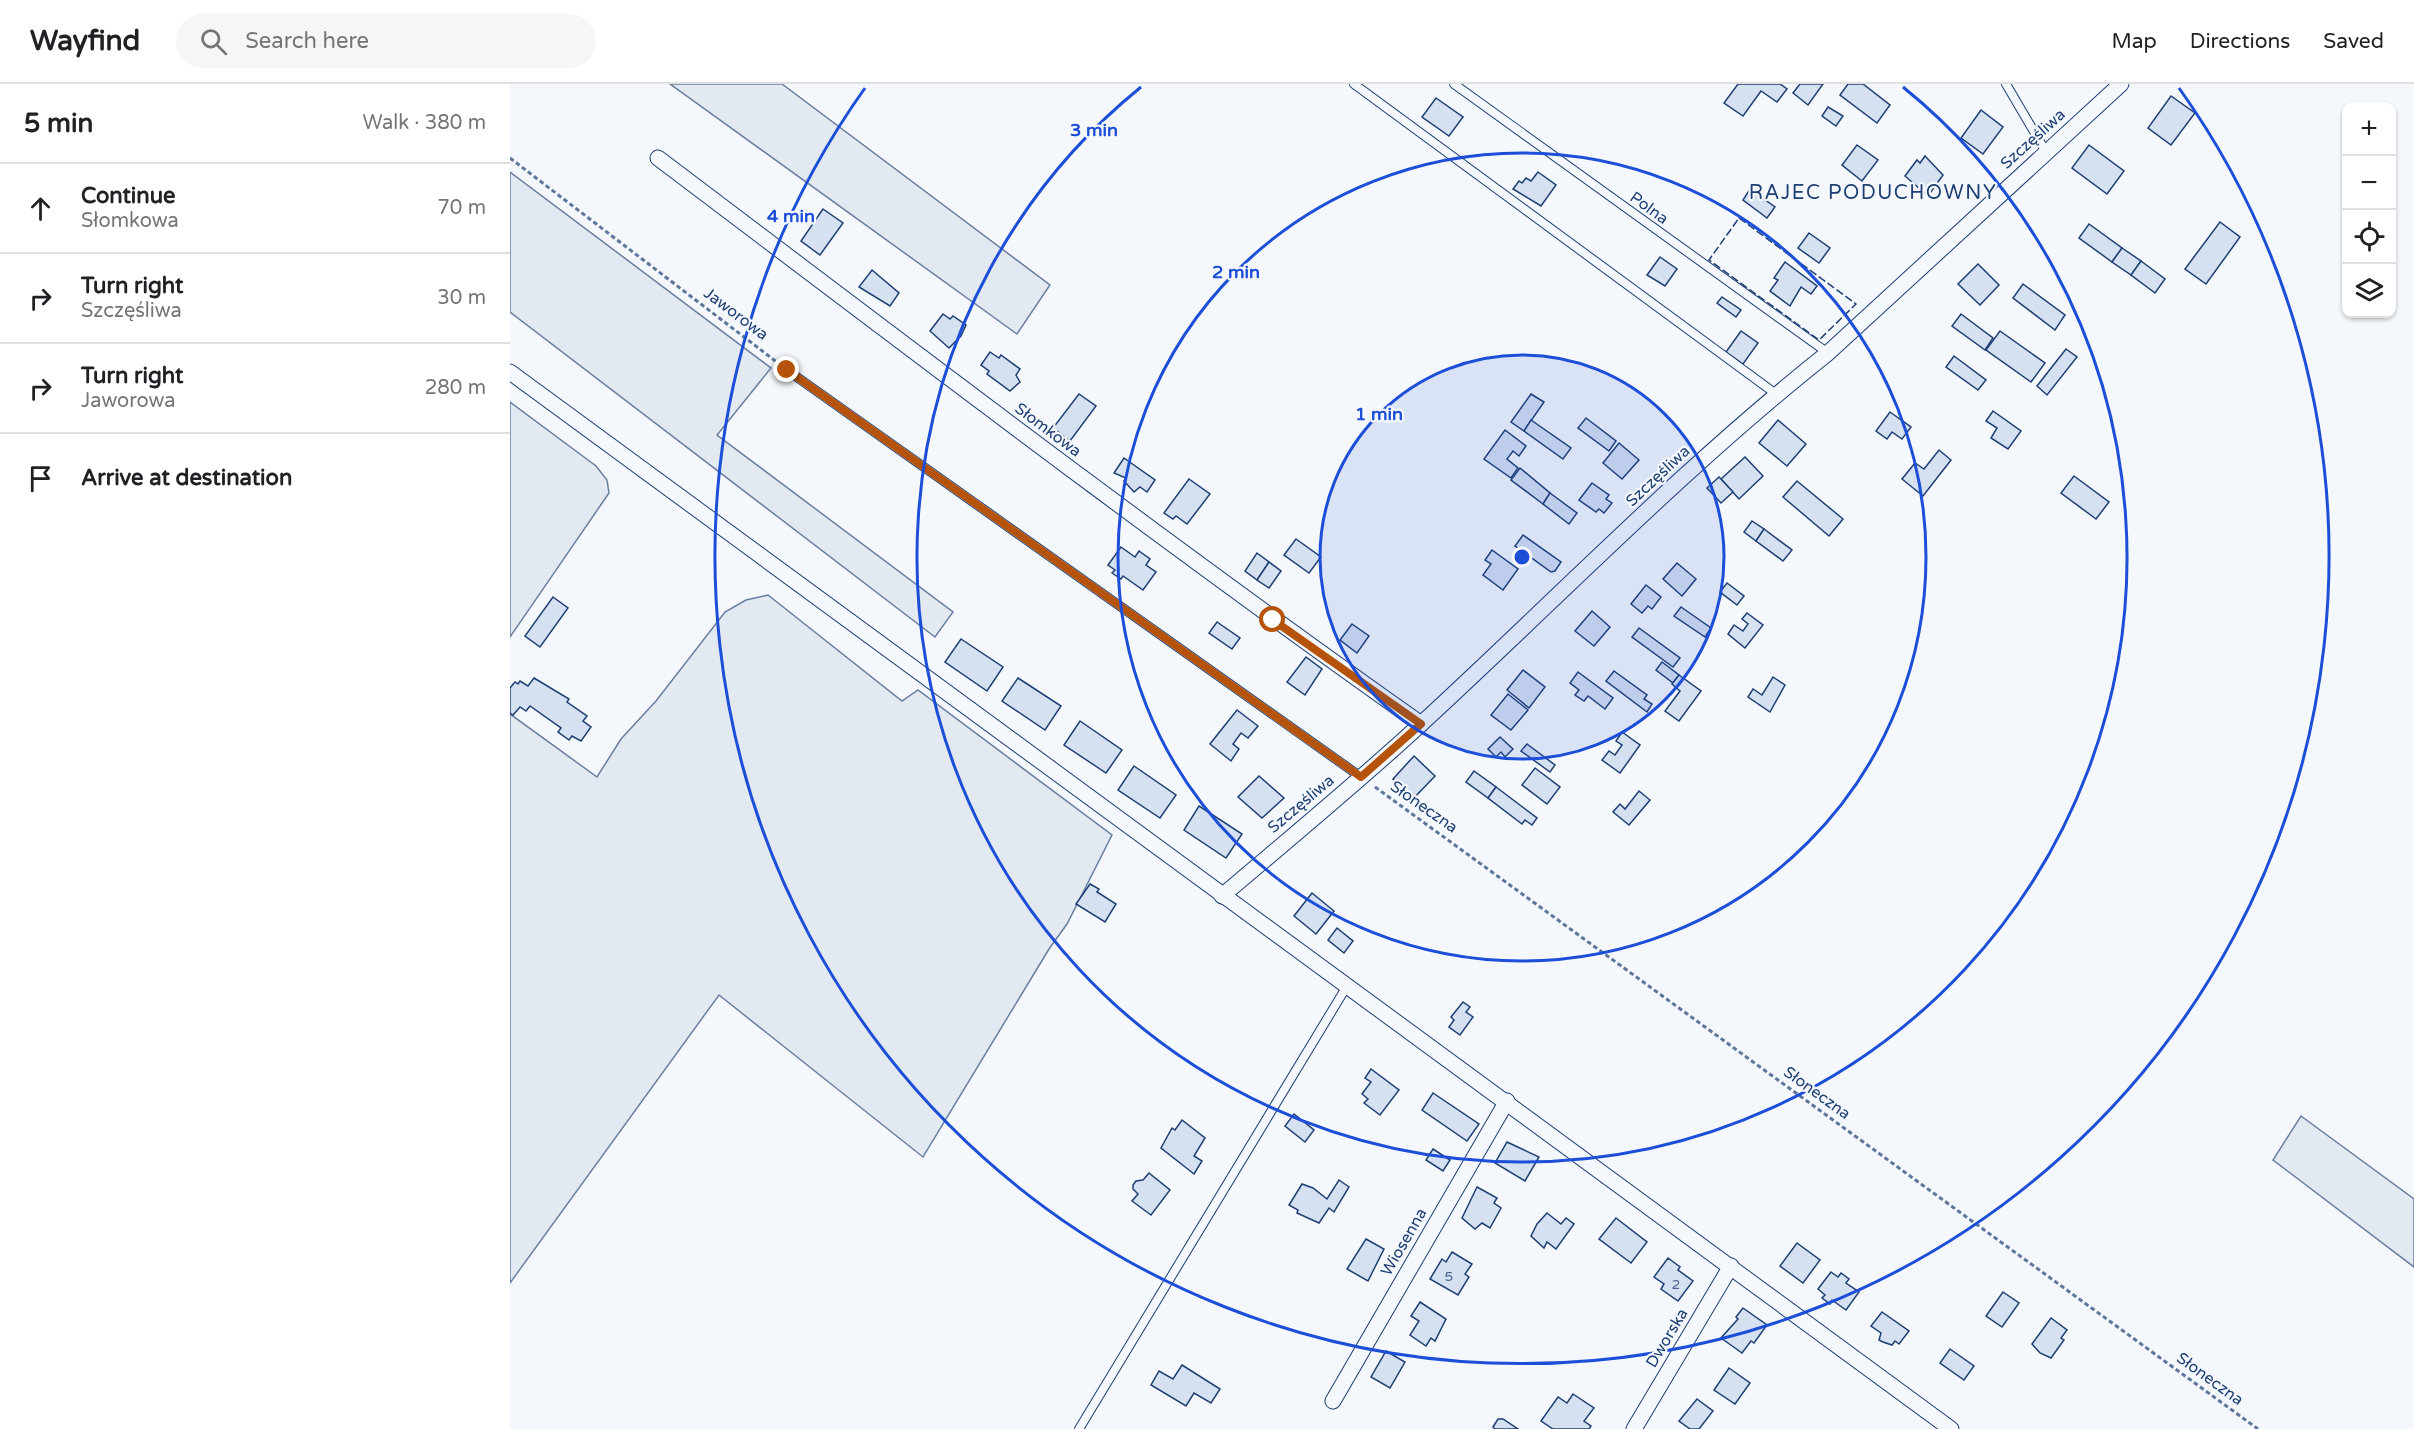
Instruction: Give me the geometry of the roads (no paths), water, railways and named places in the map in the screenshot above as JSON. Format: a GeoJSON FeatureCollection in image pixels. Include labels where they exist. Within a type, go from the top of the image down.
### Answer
{"type":"FeatureCollection","features":[{"type":"Feature","properties":{"kind":"street","name":"Szczęśliwa"},"geometry":{"type":"LineString","coordinates":[[1222,896],[1421,724],[1698,464],[1776,394],[1828,353],[2121,84]]}},
{"type":"Feature","properties":{"kind":"street","name":"Słomkowa"},"geometry":{"type":"LineString","coordinates":[[658,158],[1273,620],[1421,724]]}},
{"type":"Feature","properties":{"kind":"street"},"geometry":{"type":"LineString","coordinates":[[510,372],[1222,896],[1507,1101],[1951,1429]]}},
{"type":"Feature","properties":{"kind":"street","name":"Wiosenna"},"geometry":{"type":"LineString","coordinates":[[1333,1401],[1507,1101]]}},
{"type":"Feature","properties":{"kind":"street","name":"Dworska"},"geometry":{"type":"LineString","coordinates":[[1634,1429],[1731,1266]]}},
{"type":"Feature","properties":{"kind":"lane"},"geometry":{"type":"LineString","coordinates":[[1354,84],[1776,394]]}},
{"type":"Feature","properties":{"kind":"lane","name":"Polna"},"geometry":{"type":"LineString","coordinates":[[1454,84],[1828,353]]}},
{"type":"Feature","properties":{"kind":"lane"},"geometry":{"type":"LineString","coordinates":[[2006,84],[2046,152]]}},
{"type":"Feature","properties":{"kind":"lane"},"geometry":{"type":"LineString","coordinates":[[787,370],[1361,777]]}},
{"type":"Feature","properties":{"kind":"lane"},"geometry":{"type":"LineString","coordinates":[[1079,1429],[1347,986]]}},
{"type":"Feature","properties":{"kind":"district","name":"RAJEC PODUCHOWNY"},"geometry":{"type":"Point","coordinates":[1873,193]}}]}
